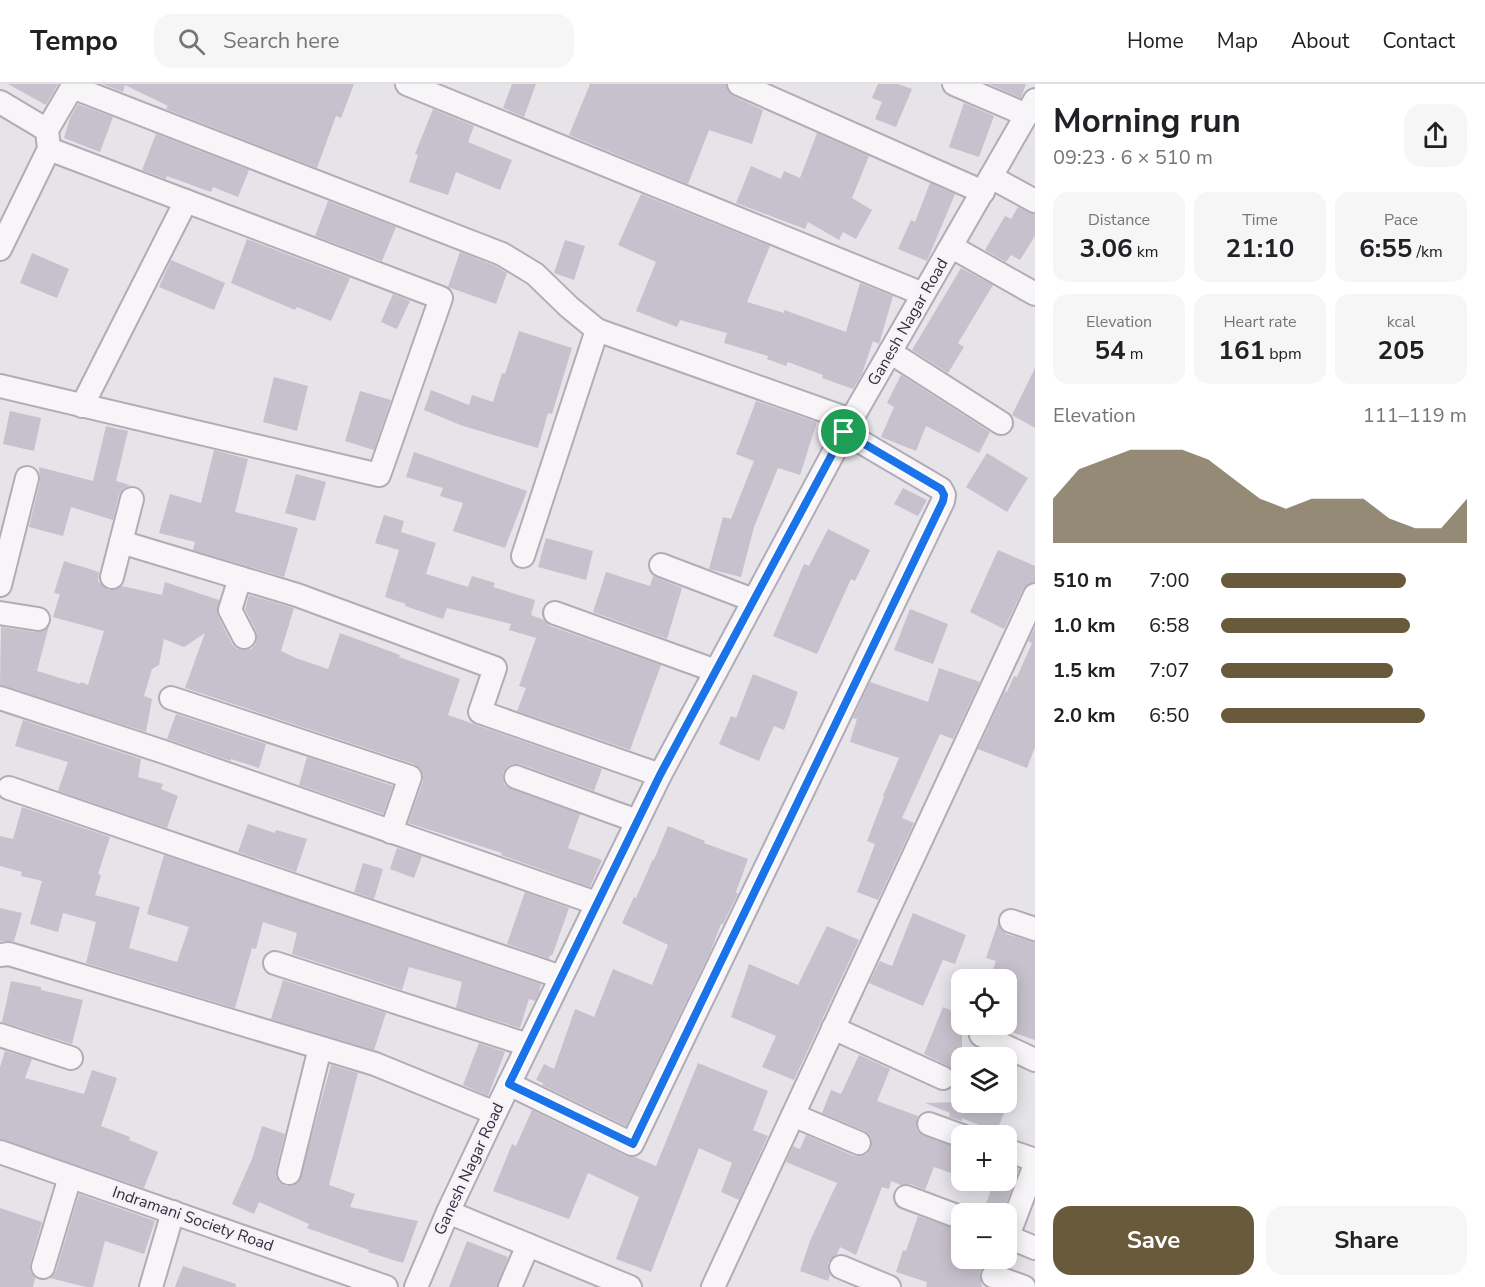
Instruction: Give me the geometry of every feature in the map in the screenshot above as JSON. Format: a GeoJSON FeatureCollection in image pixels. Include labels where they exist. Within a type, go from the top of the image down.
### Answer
{"type":"FeatureCollection","features":[{"type":"Feature","properties":{"kind":"street"},"geometry":{"type":"LineString","coordinates":[[407,84],[923,294]]}},
{"type":"Feature","properties":{"kind":"street"},"geometry":{"type":"LineString","coordinates":[[739,84],[987,184],[1035,201]]}},
{"type":"Feature","properties":{"kind":"street"},"geometry":{"type":"LineString","coordinates":[[954,84],[1031,108]]}},
{"type":"Feature","properties":{"kind":"street"},"geometry":{"type":"LineString","coordinates":[[0,249],[73,86],[502,254],[535,274],[597,330],[848,426],[941,489],[944,495],[943,501],[633,1144],[509,1084]]}},
{"type":"Feature","properties":{"kind":"street"},"geometry":{"type":"LineString","coordinates":[[0,102],[48,139],[186,201],[441,298],[379,474],[0,386]]}},
{"type":"Feature","properties":{"kind":"street","name":"Ganesh Nagar Road"},"geometry":{"type":"LineString","coordinates":[[416,1287],[448,1212],[495,1113],[660,775],[848,426],[1031,108]]}},
{"type":"Feature","properties":{"kind":"street"},"geometry":{"type":"LineString","coordinates":[[82,406],[186,201]]}},
{"type":"Feature","properties":{"kind":"street"},"geometry":{"type":"LineString","coordinates":[[952,247],[1035,294]]}},
{"type":"Feature","properties":{"kind":"street"},"geometry":{"type":"LineString","coordinates":[[523,556],[597,330]]}},
{"type":"Feature","properties":{"kind":"street"},"geometry":{"type":"LineString","coordinates":[[890,352],[1001,423]]}},
{"type":"Feature","properties":{"kind":"street"},"geometry":{"type":"LineString","coordinates":[[0,585],[27,478]]}},
{"type":"Feature","properties":{"kind":"street"},"geometry":{"type":"LineString","coordinates":[[112,577],[132,499]]}},
{"type":"Feature","properties":{"kind":"street"},"geometry":{"type":"LineString","coordinates":[[121,542],[297,595],[495,668],[480,712],[660,775]]}},
{"type":"Feature","properties":{"kind":"street"},"geometry":{"type":"LineString","coordinates":[[661,565],[753,600]]}},
{"type":"Feature","properties":{"kind":"street"},"geometry":{"type":"LineString","coordinates":[[240,578],[230,610],[244,637]]}},
{"type":"Feature","properties":{"kind":"street"},"geometry":{"type":"LineString","coordinates":[[712,1287],[1035,596]]}},
{"type":"Feature","properties":{"kind":"street"},"geometry":{"type":"LineString","coordinates":[[0,613],[38,619]]}},
{"type":"Feature","properties":{"kind":"street"},"geometry":{"type":"LineString","coordinates":[[555,613],[716,671]]}},
{"type":"Feature","properties":{"kind":"street"},"geometry":{"type":"LineString","coordinates":[[0,698],[164,752],[596,903]]}},
{"type":"Feature","properties":{"kind":"street"},"geometry":{"type":"LineString","coordinates":[[171,698],[410,777],[391,832]]}},
{"type":"Feature","properties":{"kind":"street"},"geometry":{"type":"LineString","coordinates":[[516,777],[637,821]]}},
{"type":"Feature","properties":{"kind":"street"},"geometry":{"type":"LineString","coordinates":[[9,788],[561,977]]}},
{"type":"Feature","properties":{"kind":"street"},"geometry":{"type":"LineString","coordinates":[[1011,921],[1035,929]]}},
{"type":"Feature","properties":{"kind":"street"},"geometry":{"type":"LineString","coordinates":[[0,955],[9,954],[375,1064],[495,1113]]}},
{"type":"Feature","properties":{"kind":"street"},"geometry":{"type":"LineString","coordinates":[[275,963],[528,1045]]}},
{"type":"Feature","properties":{"kind":"street"},"geometry":{"type":"LineString","coordinates":[[833,1028],[943,1078]]}},
{"type":"Feature","properties":{"kind":"street"},"geometry":{"type":"LineString","coordinates":[[0,1035],[71,1058]]}},
{"type":"Feature","properties":{"kind":"street"},"geometry":{"type":"LineString","coordinates":[[981,1035],[1035,1060]]}},
{"type":"Feature","properties":{"kind":"street"},"geometry":{"type":"LineString","coordinates":[[289,1173],[320,1048]]}},
{"type":"Feature","properties":{"kind":"street"},"geometry":{"type":"LineString","coordinates":[[793,1115],[859,1143]]}},
{"type":"Feature","properties":{"kind":"street"},"geometry":{"type":"LineString","coordinates":[[929,1124],[951,1132]]}},
{"type":"Feature","properties":{"kind":"street","name":"Indramani Society Road"},"geometry":{"type":"LineString","coordinates":[[0,1152],[386,1287]]}},
{"type":"Feature","properties":{"kind":"street"},"geometry":{"type":"LineString","coordinates":[[1017,1154],[1035,1160]]}},
{"type":"Feature","properties":{"kind":"street"},"geometry":{"type":"LineString","coordinates":[[1017,1212],[1035,1165]]}},
{"type":"Feature","properties":{"kind":"street"},"geometry":{"type":"LineString","coordinates":[[43,1267],[70,1177]]}},
{"type":"Feature","properties":{"kind":"street"},"geometry":{"type":"LineString","coordinates":[[906,1197],[951,1214]]}},
{"type":"Feature","properties":{"kind":"street"},"geometry":{"type":"LineString","coordinates":[[151,1287],[173,1212]]}},
{"type":"Feature","properties":{"kind":"street"},"geometry":{"type":"LineString","coordinates":[[448,1212],[528,1245],[586,1279],[630,1287]]}},
{"type":"Feature","properties":{"kind":"street"},"geometry":{"type":"LineString","coordinates":[[1017,1242],[1035,1248]]}},
{"type":"Feature","properties":{"kind":"street"},"geometry":{"type":"LineString","coordinates":[[510,1287],[528,1245]]}},
{"type":"Feature","properties":{"kind":"street"},"geometry":{"type":"LineString","coordinates":[[841,1267],[890,1287]]}},
{"type":"Feature","properties":{"kind":"street"},"geometry":{"type":"LineString","coordinates":[[994,1274],[1024,1287]]}},
{"type":"Feature","properties":{"kind":"building"},"geometry":{"type":"Polygon","coordinates":[[[8,84],[58,84],[46,105],[8,84]]]}},
{"type":"Feature","properties":{"kind":"building"},"geometry":{"type":"Polygon","coordinates":[[[102,84],[354,84],[341,118],[336,116],[317,168],[166,109],[168,106],[125,85],[123,92],[102,84]]]}},
{"type":"Feature","properties":{"kind":"building"},"geometry":{"type":"Polygon","coordinates":[[[512,84],[536,84],[524,117],[503,108],[512,84]]]}},
{"type":"Feature","properties":{"kind":"building"},"geometry":{"type":"Polygon","coordinates":[[[590,84],[726,84],[733,96],[763,110],[752,144],[709,130],[688,184],[569,135],[590,84]]]}},
{"type":"Feature","properties":{"kind":"building"},"geometry":{"type":"Polygon","coordinates":[[[878,84],[898,84],[912,89],[896,127],[875,119],[882,102],[872,98],[878,84]]]}},
{"type":"Feature","properties":{"kind":"building"},"geometry":{"type":"Polygon","coordinates":[[[989,84],[1026,84],[1021,98],[989,84]]]}},
{"type":"Feature","properties":{"kind":"building"},"geometry":{"type":"Polygon","coordinates":[[[964,103],[994,116],[979,157],[949,147],[964,103]]]}},
{"type":"Feature","properties":{"kind":"building"},"geometry":{"type":"Polygon","coordinates":[[[78,104],[113,117],[100,152],[64,138],[70,118],[78,104]]]}},
{"type":"Feature","properties":{"kind":"building"},"geometry":{"type":"Polygon","coordinates":[[[433,109],[474,126],[468,142],[512,160],[500,190],[456,172],[448,195],[409,182],[418,155],[415,154],[433,109]]]}},
{"type":"Feature","properties":{"kind":"building"},"geometry":{"type":"Polygon","coordinates":[[[817,133],[869,156],[852,198],[872,210],[856,239],[843,232],[839,240],[808,222],[805,229],[736,203],[751,166],[781,179],[784,171],[800,178],[817,133]]]}},
{"type":"Feature","properties":{"kind":"building"},"geometry":{"type":"Polygon","coordinates":[[[156,134],[249,170],[238,197],[213,187],[211,192],[167,176],[166,179],[142,170],[156,134]]]}},
{"type":"Feature","properties":{"kind":"building"},"geometry":{"type":"Polygon","coordinates":[[[930,183],[955,194],[927,261],[898,249],[911,220],[915,222],[930,183]]]}},
{"type":"Feature","properties":{"kind":"building"},"geometry":{"type":"Polygon","coordinates":[[[641,194],[770,246],[747,302],[784,313],[784,310],[846,332],[860,283],[893,296],[879,344],[873,341],[862,374],[853,389],[788,362],[786,366],[767,359],[768,356],[724,343],[727,333],[680,320],[677,327],[636,311],[656,262],[618,245],[641,194]]]}},
{"type":"Feature","properties":{"kind":"building"},"geometry":{"type":"Polygon","coordinates":[[[328,201],[396,227],[382,261],[315,236],[328,201]]]}},
{"type":"Feature","properties":{"kind":"building"},"geometry":{"type":"Polygon","coordinates":[[[1018,207],[1035,214],[1035,236],[1020,260],[1011,255],[1006,262],[985,250],[1005,216],[1011,219],[1018,207]]]}},
{"type":"Feature","properties":{"kind":"building"},"geometry":{"type":"Polygon","coordinates":[[[247,239],[350,278],[331,321],[297,307],[295,310],[231,283],[247,239]]]}},
{"type":"Feature","properties":{"kind":"building"},"geometry":{"type":"Polygon","coordinates":[[[565,240],[585,246],[574,280],[554,273],[565,240]]]}},
{"type":"Feature","properties":{"kind":"building"},"geometry":{"type":"Polygon","coordinates":[[[460,252],[496,266],[507,273],[496,304],[448,287],[460,252]]]}},
{"type":"Feature","properties":{"kind":"building"},"geometry":{"type":"Polygon","coordinates":[[[32,253],[69,269],[57,298],[20,283],[32,253]]]}},
{"type":"Feature","properties":{"kind":"building"},"geometry":{"type":"Polygon","coordinates":[[[171,260],[225,283],[214,310],[159,287],[171,260]]]}},
{"type":"Feature","properties":{"kind":"building"},"geometry":{"type":"Polygon","coordinates":[[[961,268],[993,285],[958,343],[964,347],[948,373],[912,350],[961,268]]]}},
{"type":"Feature","properties":{"kind":"building"},"geometry":{"type":"Polygon","coordinates":[[[393,294],[410,301],[397,329],[381,322],[393,294]]]}},
{"type":"Feature","properties":{"kind":"building"},"geometry":{"type":"Polygon","coordinates":[[[519,331],[572,348],[552,414],[548,413],[538,448],[463,426],[424,410],[431,390],[469,405],[472,395],[493,402],[519,331]]]}},
{"type":"Feature","properties":{"kind":"building"},"geometry":{"type":"Polygon","coordinates":[[[1035,368],[1035,428],[1012,415],[1035,368]]]}},
{"type":"Feature","properties":{"kind":"building"},"geometry":{"type":"Polygon","coordinates":[[[901,375],[990,432],[979,453],[926,426],[916,451],[881,437],[894,407],[887,403],[901,375]]]}},
{"type":"Feature","properties":{"kind":"building"},"geometry":{"type":"Polygon","coordinates":[[[274,377],[308,386],[297,431],[263,422],[274,377]]]}},
{"type":"Feature","properties":{"kind":"building"},"geometry":{"type":"Polygon","coordinates":[[[360,391],[391,400],[374,450],[345,441],[360,391]]]}},
{"type":"Feature","properties":{"kind":"building"},"geometry":{"type":"Polygon","coordinates":[[[756,401],[817,422],[800,475],[778,468],[754,527],[741,577],[709,569],[723,517],[731,519],[754,461],[736,454],[756,401]]]}},
{"type":"Feature","properties":{"kind":"building"},"geometry":{"type":"Polygon","coordinates":[[[10,411],[41,418],[34,451],[3,444],[10,411]]]}},
{"type":"Feature","properties":{"kind":"building"},"geometry":{"type":"Polygon","coordinates":[[[106,426],[128,431],[116,481],[130,485],[119,495],[113,520],[71,507],[63,536],[29,527],[40,481],[39,467],[93,481],[106,426]]]}},
{"type":"Feature","properties":{"kind":"building"},"geometry":{"type":"Polygon","coordinates":[[[214,450],[248,459],[235,512],[298,528],[284,577],[193,550],[195,542],[159,533],[170,494],[201,503],[214,450]]]}},
{"type":"Feature","properties":{"kind":"building"},"geometry":{"type":"Polygon","coordinates":[[[414,452],[527,491],[505,548],[453,531],[463,503],[440,496],[443,488],[406,477],[414,452]]]}},
{"type":"Feature","properties":{"kind":"building"},"geometry":{"type":"Polygon","coordinates":[[[987,453],[1028,478],[1007,512],[966,487],[987,453]]]}},
{"type":"Feature","properties":{"kind":"building"},"geometry":{"type":"Polygon","coordinates":[[[296,474],[326,482],[315,521],[285,513],[296,474]]]}},
{"type":"Feature","properties":{"kind":"building"},"geometry":{"type":"Polygon","coordinates":[[[903,488],[927,500],[918,516],[894,504],[903,488]]]}},
{"type":"Feature","properties":{"kind":"building"},"geometry":{"type":"Polygon","coordinates":[[[384,515],[404,521],[401,532],[436,543],[426,574],[468,587],[472,576],[495,583],[493,587],[535,600],[531,615],[544,620],[550,626],[661,665],[630,750],[517,711],[526,688],[519,686],[536,638],[509,630],[511,624],[447,608],[443,619],[385,597],[399,550],[375,543],[384,515]]]}},
{"type":"Feature","properties":{"kind":"building"},"geometry":{"type":"Polygon","coordinates":[[[828,529],[870,550],[855,581],[851,579],[817,654],[773,636],[804,564],[809,566],[828,529]]]}},
{"type":"Feature","properties":{"kind":"building"},"geometry":{"type":"Polygon","coordinates":[[[546,538],[593,551],[586,580],[538,567],[546,538]]]}},
{"type":"Feature","properties":{"kind":"building"},"geometry":{"type":"Polygon","coordinates":[[[998,550],[1035,566],[1035,582],[1023,589],[1004,629],[970,612],[998,550]]]}},
{"type":"Feature","properties":{"kind":"building"},"geometry":{"type":"Polygon","coordinates":[[[64,561],[99,572],[98,581],[108,590],[115,590],[122,586],[162,595],[165,582],[219,600],[218,616],[232,644],[237,649],[251,649],[256,644],[256,631],[245,609],[249,595],[294,608],[281,651],[296,658],[328,669],[340,633],[460,679],[448,715],[602,769],[594,791],[520,764],[508,766],[503,773],[505,785],[511,789],[580,814],[568,848],[602,860],[590,887],[501,855],[502,853],[408,823],[423,781],[420,769],[414,764],[185,688],[205,633],[184,647],[164,639],[159,665],[152,669],[144,696],[152,699],[146,732],[0,685],[1,627],[36,632],[43,631],[49,626],[37,671],[88,685],[104,631],[53,617],[60,594],[54,593],[64,561]]]}},
{"type":"Feature","properties":{"kind":"building"},"geometry":{"type":"Polygon","coordinates":[[[606,572],[650,586],[653,576],[682,588],[667,639],[593,612],[606,572]]]}},
{"type":"Feature","properties":{"kind":"building"},"geometry":{"type":"Polygon","coordinates":[[[910,609],[948,624],[933,664],[894,650],[910,609]]]}},
{"type":"Feature","properties":{"kind":"building"},"geometry":{"type":"Polygon","coordinates":[[[1035,627],[1035,747],[1027,768],[978,749],[1005,691],[1007,692],[1014,676],[1017,677],[1032,643],[1028,641],[1035,627]]]}},
{"type":"Feature","properties":{"kind":"building"},"geometry":{"type":"Polygon","coordinates":[[[939,668],[980,682],[953,739],[940,734],[902,818],[914,823],[878,900],[857,892],[875,844],[867,841],[899,758],[850,742],[857,719],[853,718],[870,682],[928,702],[939,668]]]}},
{"type":"Feature","properties":{"kind":"building"},"geometry":{"type":"Polygon","coordinates":[[[753,674],[798,692],[784,730],[774,726],[759,761],[719,744],[731,716],[736,718],[753,674]]]}},
{"type":"Feature","properties":{"kind":"building"},"geometry":{"type":"Polygon","coordinates":[[[176,714],[266,744],[259,768],[167,739],[176,714]]]}},
{"type":"Feature","properties":{"kind":"building"},"geometry":{"type":"Polygon","coordinates":[[[23,720],[141,759],[138,777],[163,784],[161,789],[178,796],[167,828],[58,791],[68,762],[15,746],[23,720]]]}},
{"type":"Feature","properties":{"kind":"building"},"geometry":{"type":"Polygon","coordinates":[[[307,757],[393,786],[383,814],[299,785],[307,757]]]}},
{"type":"Feature","properties":{"kind":"building"},"geometry":{"type":"Polygon","coordinates":[[[22,807],[110,837],[98,874],[101,875],[95,895],[140,907],[129,948],[177,962],[189,927],[147,914],[164,855],[541,984],[539,993],[535,1001],[529,999],[520,1028],[456,1008],[462,982],[409,967],[402,990],[292,954],[297,933],[263,922],[256,949],[252,948],[235,1008],[86,963],[96,922],[63,913],[58,932],[30,924],[42,881],[21,876],[22,872],[0,866],[0,836],[13,839],[22,807]]]}},
{"type":"Feature","properties":{"kind":"building"},"geometry":{"type":"Polygon","coordinates":[[[248,824],[275,833],[276,830],[307,839],[296,872],[238,852],[248,824]]]}},
{"type":"Feature","properties":{"kind":"building"},"geometry":{"type":"Polygon","coordinates":[[[668,826],[705,841],[704,843],[748,859],[736,892],[738,894],[721,924],[711,950],[626,1126],[536,1080],[544,1064],[554,1069],[575,1009],[594,1017],[613,969],[652,985],[668,945],[622,923],[634,897],[636,898],[668,826]]]}},
{"type":"Feature","properties":{"kind":"building"},"geometry":{"type":"Polygon","coordinates":[[[397,848],[422,856],[414,878],[390,869],[397,848]]]}},
{"type":"Feature","properties":{"kind":"building"},"geometry":{"type":"Polygon","coordinates":[[[363,863],[383,869],[374,899],[354,892],[363,863]]]}},
{"type":"Feature","properties":{"kind":"building"},"geometry":{"type":"Polygon","coordinates":[[[525,892],[569,908],[549,959],[507,944],[525,892]]]}},
{"type":"Feature","properties":{"kind":"building"},"geometry":{"type":"Polygon","coordinates":[[[0,908],[22,913],[14,941],[0,941],[0,908]]]}},
{"type":"Feature","properties":{"kind":"building"},"geometry":{"type":"Polygon","coordinates":[[[913,913],[966,935],[955,964],[943,960],[923,1006],[869,983],[880,961],[892,966],[913,913]]]}},
{"type":"Feature","properties":{"kind":"building"},"geometry":{"type":"Polygon","coordinates":[[[998,923],[1006,934],[1035,942],[1035,1040],[1017,1034],[1017,969],[993,969],[996,961],[986,958],[998,923]]]}},
{"type":"Feature","properties":{"kind":"building"},"geometry":{"type":"Polygon","coordinates":[[[827,926],[859,940],[794,1080],[762,1067],[776,1036],[731,1017],[749,964],[798,985],[827,926]]]}},
{"type":"Feature","properties":{"kind":"building"},"geometry":{"type":"Polygon","coordinates":[[[283,980],[386,1013],[374,1050],[271,1019],[283,980]]]}},
{"type":"Feature","properties":{"kind":"building"},"geometry":{"type":"Polygon","coordinates":[[[11,981],[41,987],[41,990],[83,1000],[72,1044],[2,1022],[11,981]]]}},
{"type":"Feature","properties":{"kind":"building"},"geometry":{"type":"Polygon","coordinates":[[[943,1007],[951,1010],[951,1035],[962,1035],[962,1047],[951,1047],[951,1068],[924,1054],[943,1007]]]}},
{"type":"Feature","properties":{"kind":"building"},"geometry":{"type":"Polygon","coordinates":[[[479,1043],[505,1052],[488,1096],[463,1085],[479,1043]]]}},
{"type":"Feature","properties":{"kind":"building"},"geometry":{"type":"Polygon","coordinates":[[[5,1051],[32,1059],[25,1078],[84,1094],[92,1070],[117,1078],[101,1126],[130,1137],[129,1140],[158,1152],[144,1188],[0,1139],[0,1067],[5,1051]]]}},
{"type":"Feature","properties":{"kind":"building"},"geometry":{"type":"Polygon","coordinates":[[[859,1055],[890,1069],[877,1101],[918,1116],[916,1127],[918,1132],[951,1145],[951,1173],[934,1167],[925,1190],[911,1184],[901,1185],[891,1181],[889,1189],[882,1187],[856,1255],[840,1247],[837,1254],[828,1262],[830,1275],[828,1281],[800,1271],[810,1241],[837,1183],[786,1162],[793,1146],[800,1149],[806,1135],[854,1156],[867,1154],[871,1149],[870,1135],[822,1113],[831,1090],[841,1094],[859,1055]]]}},
{"type":"Feature","properties":{"kind":"building"},"geometry":{"type":"Polygon","coordinates":[[[698,1063],[768,1091],[753,1130],[768,1136],[739,1200],[721,1192],[732,1163],[699,1148],[651,1272],[616,1259],[639,1197],[588,1173],[569,1219],[493,1191],[512,1144],[516,1146],[532,1110],[626,1156],[635,1157],[656,1166],[698,1063]]]}},
{"type":"Feature","properties":{"kind":"building"},"geometry":{"type":"Polygon","coordinates":[[[331,1065],[358,1073],[329,1185],[355,1194],[350,1207],[418,1221],[403,1263],[307,1228],[309,1224],[259,1202],[254,1214],[232,1204],[252,1159],[262,1126],[285,1134],[276,1170],[279,1182],[285,1186],[292,1186],[299,1182],[331,1065]]]}},
{"type":"Feature","properties":{"kind":"building"},"geometry":{"type":"Polygon","coordinates":[[[951,1102],[951,1113],[1004,1113],[999,1125],[979,1125],[962,1118],[962,1121],[949,1117],[950,1113],[925,1103],[951,1102]]]}},
{"type":"Feature","properties":{"kind":"building"},"geometry":{"type":"Polygon","coordinates":[[[991,1191],[1011,1191],[1006,1203],[986,1203],[991,1191]]]}},
{"type":"Feature","properties":{"kind":"building"},"geometry":{"type":"Polygon","coordinates":[[[79,1194],[155,1221],[144,1254],[105,1241],[93,1287],[50,1278],[56,1271],[79,1194]]]}},
{"type":"Feature","properties":{"kind":"building"},"geometry":{"type":"Polygon","coordinates":[[[0,1208],[42,1222],[30,1264],[30,1271],[35,1278],[33,1287],[0,1287],[0,1208]]]}},
{"type":"Feature","properties":{"kind":"building"},"geometry":{"type":"Polygon","coordinates":[[[918,1216],[951,1227],[951,1269],[982,1269],[982,1287],[926,1287],[927,1282],[896,1272],[903,1250],[906,1251],[918,1216]]]}},
{"type":"Feature","properties":{"kind":"building"},"geometry":{"type":"Polygon","coordinates":[[[467,1241],[508,1257],[497,1287],[449,1287],[467,1241]]]}},
{"type":"Feature","properties":{"kind":"building"},"geometry":{"type":"Polygon","coordinates":[[[183,1266],[236,1284],[236,1287],[175,1287],[183,1266]]]}},
{"type":"Feature","properties":{"kind":"route"},"geometry":{"type":"LineString","coordinates":[[844,432],[941,489],[944,495],[943,501],[633,1144],[509,1084],[660,775],[844,432]]}}]}
